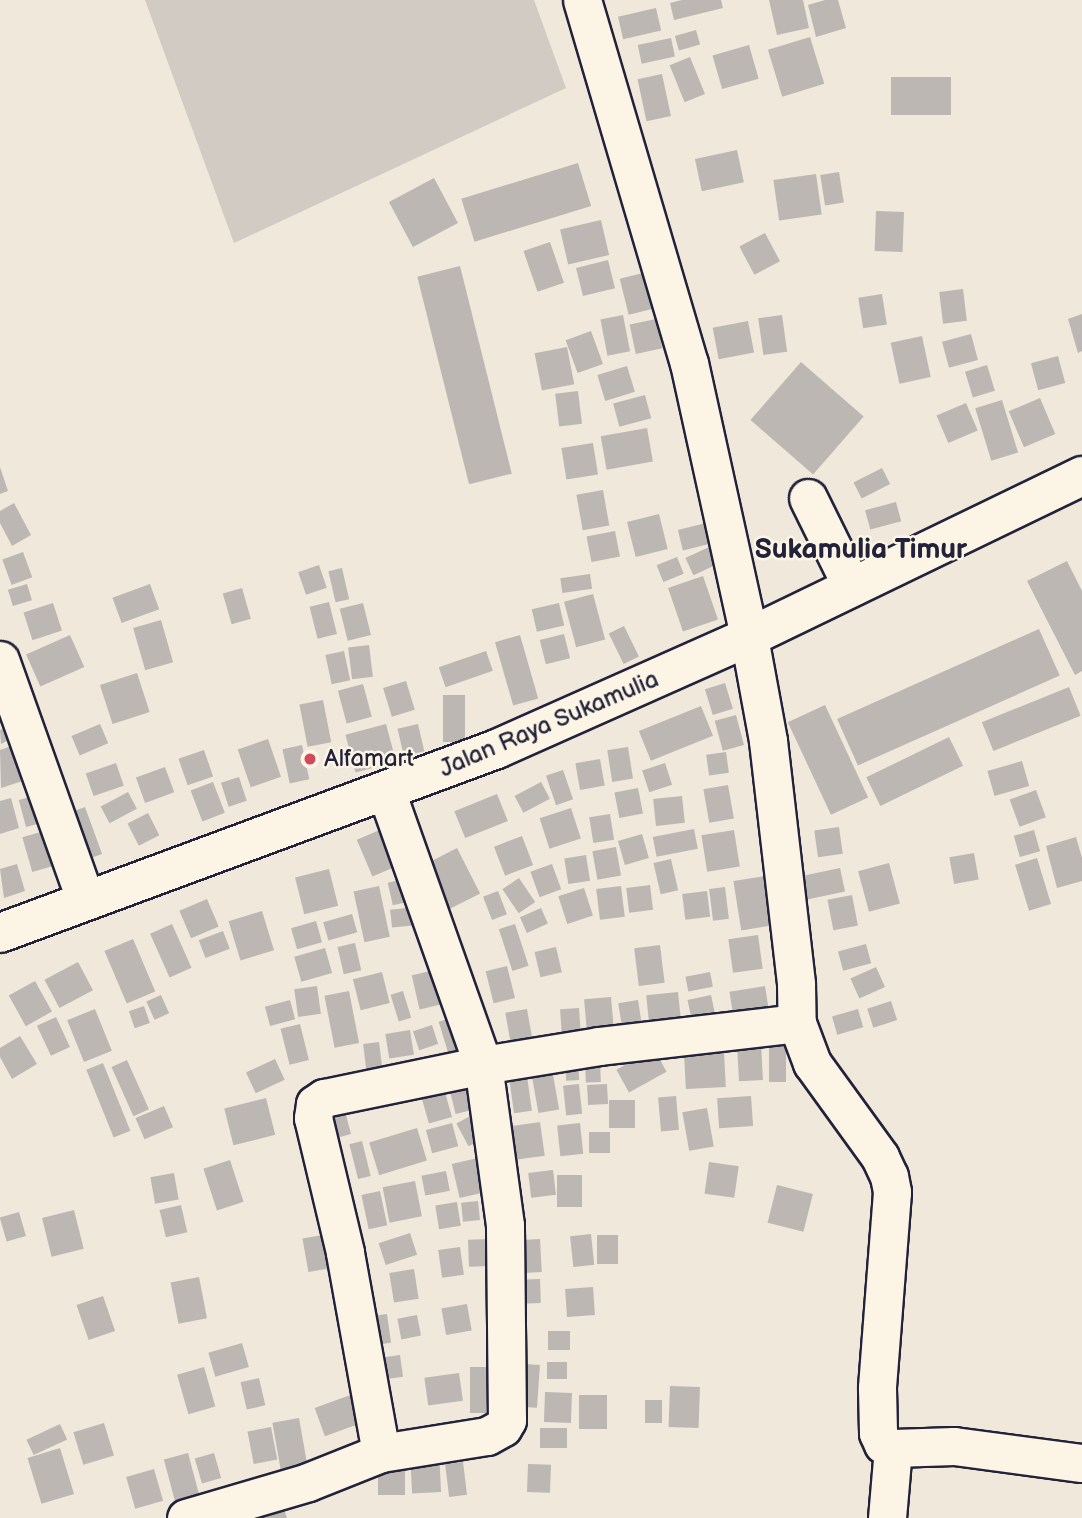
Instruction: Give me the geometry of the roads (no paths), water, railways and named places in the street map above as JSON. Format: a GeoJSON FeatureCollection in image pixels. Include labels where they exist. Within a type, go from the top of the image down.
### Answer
{"type":"FeatureCollection","features":[{"type":"Feature","properties":{"kind":"main road","name":"Jalan Raya Sukamulia"},"geometry":{"type":"LineString","coordinates":[[0,933],[85,899],[497,749],[749,637],[1082,476]]}},
{"type":"Feature","properties":{"kind":"street"},"geometry":{"type":"LineString","coordinates":[[582,0],[688,363],[749,637],[768,741],[796,984],[797,1024],[812,1063],[880,1157],[889,1176],[892,1192],[876,1404],[878,1433],[883,1444],[893,1448],[954,1447],[1082,1463]]}},
{"type":"Feature","properties":{"kind":"street"},"geometry":{"type":"LineString","coordinates":[[808,498],[852,587]]}},
{"type":"Feature","properties":{"kind":"street"},"geometry":{"type":"LineString","coordinates":[[0,660],[85,899]]}},
{"type":"Feature","properties":{"kind":"street"},"geometry":{"type":"LineString","coordinates":[[186,1518],[308,1482],[381,1453],[487,1436],[503,1427],[507,1420],[505,1225],[484,1065],[386,791]]}},
{"type":"Feature","properties":{"kind":"street"},"geometry":{"type":"LineString","coordinates":[[381,1453],[345,1252],[312,1110],[314,1104],[324,1098],[484,1065],[599,1046],[797,1024]]}},
{"type":"Feature","properties":{"kind":"street"},"geometry":{"type":"LineString","coordinates":[[887,1518],[893,1448]]}},
{"type":"Feature","properties":{"kind":"place","name":"Alfamart"},"geometry":{"type":"Point","coordinates":[310,759]}},
{"type":"Feature","properties":{"kind":"district","name":"Sukamulia Timur"},"geometry":{"type":"Point","coordinates":[861,550]}}]}
